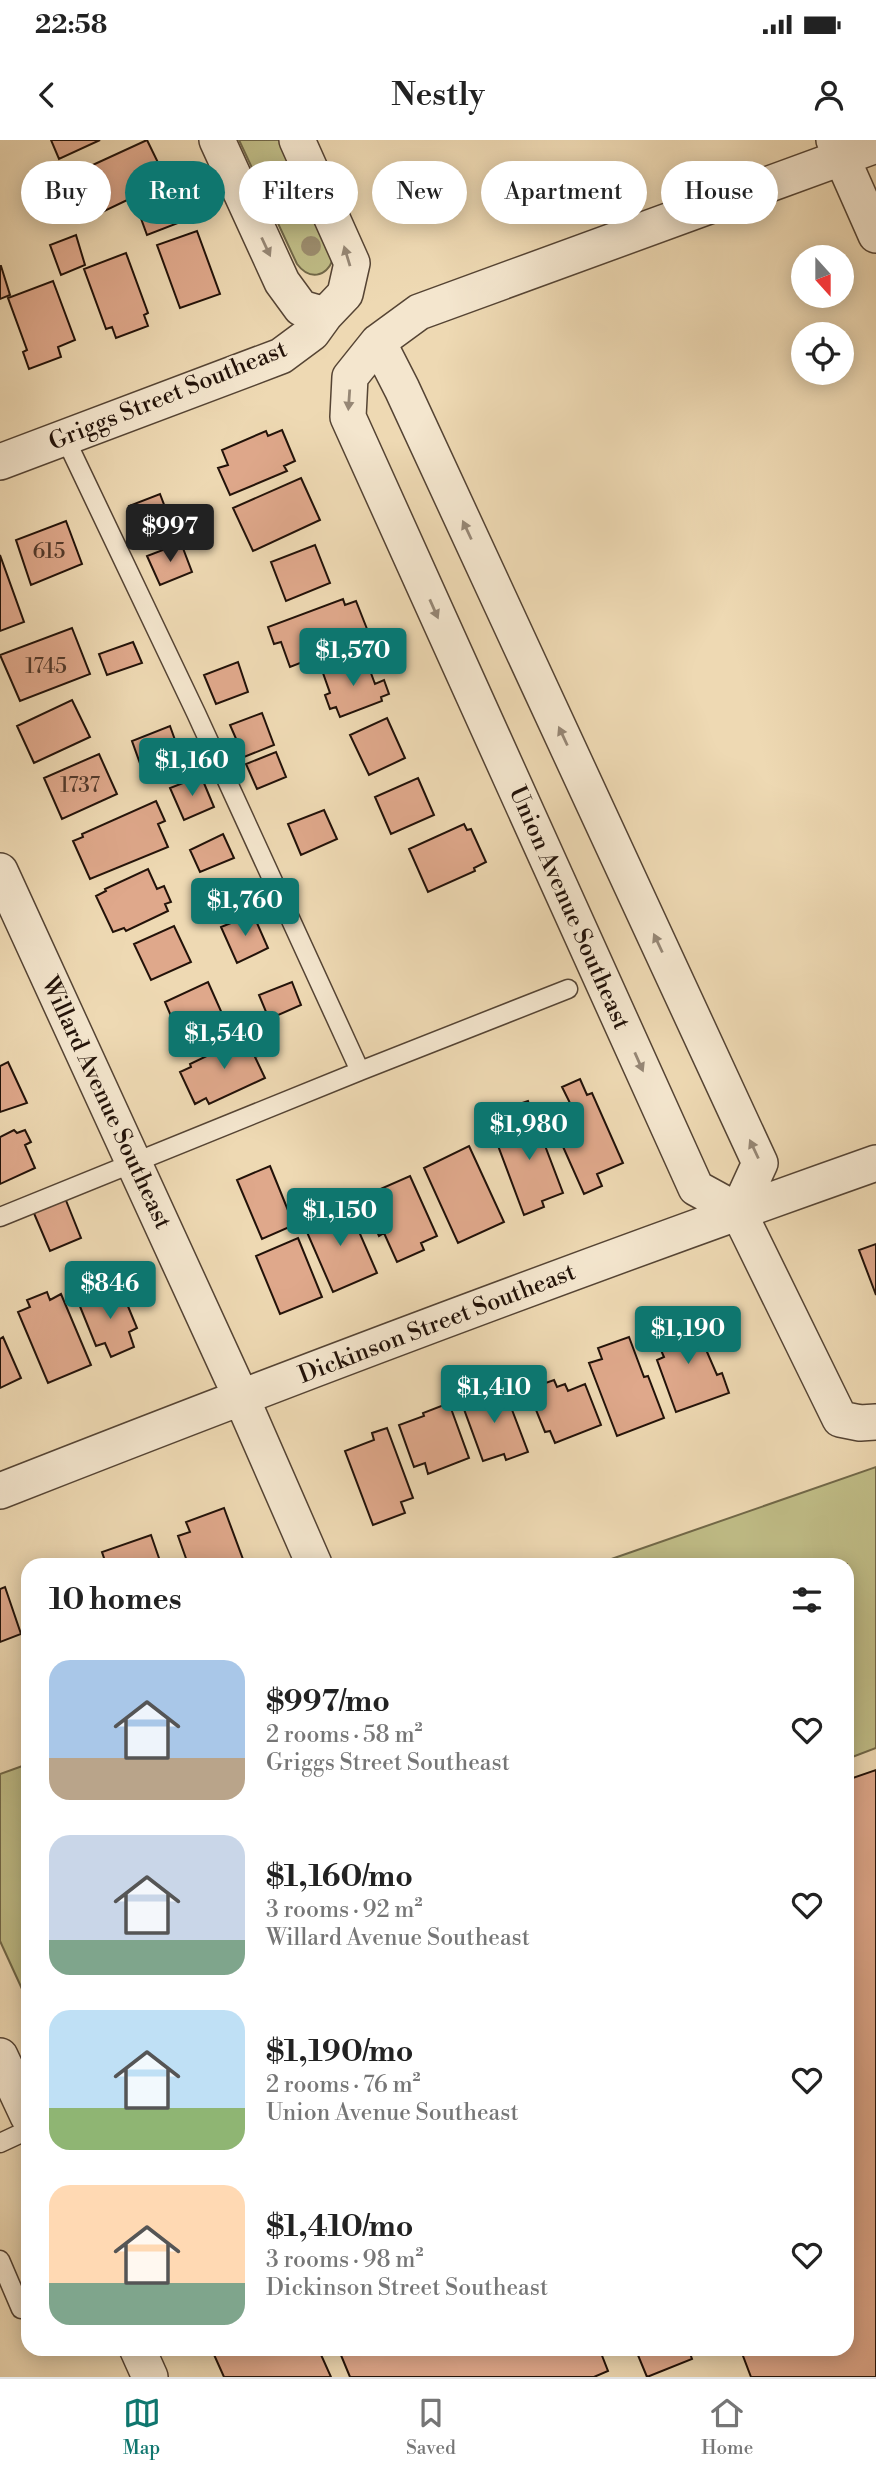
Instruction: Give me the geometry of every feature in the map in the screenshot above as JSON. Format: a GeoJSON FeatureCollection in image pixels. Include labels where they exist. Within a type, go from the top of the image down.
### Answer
{"type":"FeatureCollection","features":[{"type":"Feature","properties":{"kind":"street"},"geometry":{"type":"LineString","coordinates":[[217,140],[282,282],[301,308],[325,315],[345,294],[352,263],[297,140]]}},
{"type":"Feature","properties":{"kind":"street"},"geometry":{"type":"LineString","coordinates":[[876,145],[838,149],[419,312],[378,342],[402,388],[760,1163],[738,1211],[840,1419],[860,1423],[876,1422]]}},
{"type":"Feature","properties":{"kind":"street"},"geometry":{"type":"LineString","coordinates":[[838,149],[876,235]]}},
{"type":"Feature","properties":{"kind":"street","name":"Griggs Street Southeast"},"geometry":{"type":"LineString","coordinates":[[0,462],[281,356],[312,333],[325,315]]}},
{"type":"Feature","properties":{"kind":"street","name":"Union Avenue Southeast"},"geometry":{"type":"LineString","coordinates":[[378,342],[350,377],[348,417],[696,1188],[738,1211]]}},
{"type":"Feature","properties":{"kind":"street","name":"Willard Avenue Southeast"},"geometry":{"type":"LineString","coordinates":[[0,871],[241,1397],[311,1558]]}},
{"type":"Feature","properties":{"kind":"street","name":"Dickinson Street Southeast"},"geometry":{"type":"LineString","coordinates":[[0,1491],[241,1397],[738,1211],[876,1163]]}},
{"type":"Feature","properties":{"kind":"street"},"geometry":{"type":"LineString","coordinates":[[0,2056],[21,2101]]}},
{"type":"Feature","properties":{"kind":"street"},"geometry":{"type":"LineString","coordinates":[[141,2356],[150,2377]]}},
{"type":"Feature","properties":{"kind":"lane"},"geometry":{"type":"LineString","coordinates":[[65,438],[196,713],[360,1071]]}},
{"type":"Feature","properties":{"kind":"lane"},"geometry":{"type":"LineString","coordinates":[[0,1217],[133,1161],[568,989]]}},
{"type":"Feature","properties":{"kind":"lane"},"geometry":{"type":"LineString","coordinates":[[0,2143],[21,2133]]}},
{"type":"Feature","properties":{"kind":"lane"},"geometry":{"type":"LineString","coordinates":[[0,2260],[21,2309]]}},
{"type":"Feature","properties":{"kind":"shaded area"},"geometry":{"type":"Polygon","coordinates":[[[239,140],[281,140],[290,161],[249,161],[239,140]]]}},
{"type":"Feature","properties":{"kind":"shaded area"},"geometry":{"type":"Polygon","coordinates":[[[278,224],[318,224],[333,259],[330,265],[317,275],[307,273],[297,264],[278,224]]]}},
{"type":"Feature","properties":{"kind":"shaded area"},"geometry":{"type":"Polygon","coordinates":[[[876,1467],[876,1748],[854,1756],[854,1558],[614,1558],[876,1467]]]}},
{"type":"Feature","properties":{"kind":"shaded area"},"geometry":{"type":"Polygon","coordinates":[[[21,1766],[21,1987],[0,1941],[0,1774],[21,1766]]]}},
{"type":"Feature","properties":{"kind":"building"},"geometry":{"type":"Polygon","coordinates":[[[51,140],[100,140],[59,159],[51,140]]]}},
{"type":"Feature","properties":{"kind":"building"},"geometry":{"type":"Polygon","coordinates":[[[147,140],[157,161],[125,161],[125,201],[111,208],[111,161],[101,161],[147,140]]]}},
{"type":"Feature","properties":{"kind":"building"},"geometry":{"type":"Polygon","coordinates":[[[143,224],[175,224],[147,235],[143,224]]]}},
{"type":"Feature","properties":{"kind":"building"},"geometry":{"type":"Polygon","coordinates":[[[197,231],[220,294],[180,308],[157,245],[197,231]]]}},
{"type":"Feature","properties":{"kind":"building"},"geometry":{"type":"Polygon","coordinates":[[[76,235],[85,265],[61,275],[50,245],[76,235]]]}},
{"type":"Feature","properties":{"kind":"building"},"geometry":{"type":"Polygon","coordinates":[[[126,253],[148,313],[144,315],[148,326],[116,338],[112,327],[106,329],[84,269],[126,253]]]}},
{"type":"Feature","properties":{"kind":"building"},"geometry":{"type":"Polygon","coordinates":[[[0,266],[10,295],[0,299],[0,266]]]}},
{"type":"Feature","properties":{"kind":"building"},"geometry":{"type":"Polygon","coordinates":[[[53,281],[75,340],[58,347],[61,357],[29,369],[23,352],[27,350],[8,298],[53,281]]]}},
{"type":"Feature","properties":{"kind":"building"},"geometry":{"type":"Polygon","coordinates":[[[282,430],[295,461],[284,466],[287,471],[230,495],[218,468],[228,465],[222,450],[266,431],[268,436],[282,430]]]}},
{"type":"Feature","properties":{"kind":"building"},"geometry":{"type":"Polygon","coordinates":[[[301,478],[320,520],[253,551],[233,508],[301,478]]]}},
{"type":"Feature","properties":{"kind":"building"},"geometry":{"type":"Polygon","coordinates":[[[160,494],[168,515],[137,528],[129,506],[160,494]]]}},
{"type":"Feature","properties":{"kind":"building"},"geometry":{"type":"Polygon","coordinates":[[[66,521],[82,564],[31,585],[16,540],[66,521]]]}},
{"type":"Feature","properties":{"kind":"building"},"geometry":{"type":"Polygon","coordinates":[[[181,543],[192,572],[160,585],[147,556],[181,543]]]}},
{"type":"Feature","properties":{"kind":"building"},"geometry":{"type":"Polygon","coordinates":[[[315,545],[330,583],[286,601],[271,562],[315,545]]]}},
{"type":"Feature","properties":{"kind":"building"},"geometry":{"type":"Polygon","coordinates":[[[0,555],[24,622],[0,631],[0,555]]]}},
{"type":"Feature","properties":{"kind":"building"},"geometry":{"type":"Polygon","coordinates":[[[343,599],[345,605],[356,601],[369,634],[290,667],[281,642],[274,644],[268,627],[343,599]]]}},
{"type":"Feature","properties":{"kind":"building"},"geometry":{"type":"Polygon","coordinates":[[[72,628],[90,674],[20,701],[0,655],[72,628]]]}},
{"type":"Feature","properties":{"kind":"building"},"geometry":{"type":"Polygon","coordinates":[[[133,642],[142,663],[107,675],[99,654],[133,642]]]}},
{"type":"Feature","properties":{"kind":"building"},"geometry":{"type":"Polygon","coordinates":[[[365,657],[375,684],[384,680],[389,694],[381,697],[382,701],[340,717],[336,707],[330,709],[325,695],[330,693],[323,673],[365,657]]]}},
{"type":"Feature","properties":{"kind":"building"},"geometry":{"type":"Polygon","coordinates":[[[238,662],[248,692],[216,704],[204,675],[238,662]]]}},
{"type":"Feature","properties":{"kind":"building"},"geometry":{"type":"Polygon","coordinates":[[[72,700],[90,737],[34,763],[17,726],[72,700]]]}},
{"type":"Feature","properties":{"kind":"building"},"geometry":{"type":"Polygon","coordinates":[[[262,713],[274,745],[244,757],[230,725],[262,713]]]}},
{"type":"Feature","properties":{"kind":"building"},"geometry":{"type":"Polygon","coordinates":[[[387,718],[405,758],[369,775],[350,735],[387,718]]]}},
{"type":"Feature","properties":{"kind":"building"},"geometry":{"type":"Polygon","coordinates":[[[170,726],[180,754],[142,769],[132,741],[170,726]]]}},
{"type":"Feature","properties":{"kind":"building"},"geometry":{"type":"Polygon","coordinates":[[[276,752],[286,777],[257,789],[246,764],[276,752]]]}},
{"type":"Feature","properties":{"kind":"building"},"geometry":{"type":"Polygon","coordinates":[[[99,754],[117,794],[62,819],[44,778],[99,754]]]}},
{"type":"Feature","properties":{"kind":"building"},"geometry":{"type":"Polygon","coordinates":[[[201,776],[214,807],[184,820],[170,788],[201,776]]]}},
{"type":"Feature","properties":{"kind":"building"},"geometry":{"type":"Polygon","coordinates":[[[418,778],[434,815],[391,834],[375,797],[418,778]]]}},
{"type":"Feature","properties":{"kind":"building"},"geometry":{"type":"Polygon","coordinates":[[[156,801],[165,821],[158,824],[168,847],[90,879],[73,841],[83,837],[82,834],[156,801]]]}},
{"type":"Feature","properties":{"kind":"building"},"geometry":{"type":"Polygon","coordinates":[[[324,810],[337,839],[301,855],[288,824],[324,810]]]}},
{"type":"Feature","properties":{"kind":"building"},"geometry":{"type":"Polygon","coordinates":[[[464,824],[467,830],[471,829],[486,862],[474,868],[475,871],[428,892],[409,849],[464,824]]]}},
{"type":"Feature","properties":{"kind":"building"},"geometry":{"type":"Polygon","coordinates":[[[223,834],[234,858],[200,872],[190,850],[223,834]]]}},
{"type":"Feature","properties":{"kind":"building"},"geometry":{"type":"Polygon","coordinates":[[[148,869],[157,889],[164,886],[171,902],[165,904],[168,911],[126,931],[124,928],[113,932],[96,896],[148,869]]]}},
{"type":"Feature","properties":{"kind":"building"},"geometry":{"type":"Polygon","coordinates":[[[253,914],[268,948],[237,963],[221,927],[253,914]]]}},
{"type":"Feature","properties":{"kind":"building"},"geometry":{"type":"Polygon","coordinates":[[[174,926],[191,962],[151,980],[134,944],[174,926]]]}},
{"type":"Feature","properties":{"kind":"building"},"geometry":{"type":"Polygon","coordinates":[[[208,982],[228,1027],[184,1046],[165,1002],[208,982]]]}},
{"type":"Feature","properties":{"kind":"building"},"geometry":{"type":"Polygon","coordinates":[[[292,982],[301,1005],[269,1019],[259,995],[292,982]]]}},
{"type":"Feature","properties":{"kind":"building"},"geometry":{"type":"Polygon","coordinates":[[[247,1034],[252,1043],[257,1041],[263,1054],[255,1057],[265,1078],[209,1104],[206,1098],[195,1104],[180,1072],[213,1050],[247,1034]]]}},
{"type":"Feature","properties":{"kind":"building"},"geometry":{"type":"Polygon","coordinates":[[[8,1062],[27,1103],[0,1112],[0,1066],[8,1062]]]}},
{"type":"Feature","properties":{"kind":"building"},"geometry":{"type":"Polygon","coordinates":[[[580,1079],[587,1095],[592,1093],[623,1163],[597,1174],[602,1186],[584,1194],[548,1113],[570,1103],[562,1087],[580,1079]]]}},
{"type":"Feature","properties":{"kind":"building"},"geometry":{"type":"Polygon","coordinates":[[[528,1101],[563,1193],[542,1201],[544,1207],[524,1215],[497,1143],[520,1134],[510,1107],[528,1101]]]}},
{"type":"Feature","properties":{"kind":"building"},"geometry":{"type":"Polygon","coordinates":[[[14,1130],[17,1133],[25,1130],[31,1142],[25,1145],[35,1168],[0,1184],[0,1137],[14,1130]]]}},
{"type":"Feature","properties":{"kind":"building"},"geometry":{"type":"Polygon","coordinates":[[[469,1146],[504,1222],[458,1243],[424,1168],[469,1146]]]}},
{"type":"Feature","properties":{"kind":"building"},"geometry":{"type":"Polygon","coordinates":[[[270,1166],[294,1225],[262,1239],[237,1180],[270,1166]]]}},
{"type":"Feature","properties":{"kind":"building"},"geometry":{"type":"Polygon","coordinates":[[[410,1176],[437,1236],[421,1243],[424,1250],[397,1262],[384,1233],[379,1236],[368,1211],[375,1208],[369,1194],[410,1176]]]}},
{"type":"Feature","properties":{"kind":"building"},"geometry":{"type":"Polygon","coordinates":[[[65,1198],[81,1238],[50,1251],[33,1211],[65,1198]]]}},
{"type":"Feature","properties":{"kind":"building"},"geometry":{"type":"Polygon","coordinates":[[[347,1204],[377,1273],[333,1292],[303,1223],[347,1204]]]}},
{"type":"Feature","properties":{"kind":"building"},"geometry":{"type":"Polygon","coordinates":[[[298,1238],[322,1297],[280,1314],[256,1256],[298,1238]]]}},
{"type":"Feature","properties":{"kind":"building"},"geometry":{"type":"Polygon","coordinates":[[[876,1244],[876,1295],[859,1250],[876,1244]]]}},
{"type":"Feature","properties":{"kind":"building"},"geometry":{"type":"Polygon","coordinates":[[[120,1287],[137,1328],[129,1332],[134,1347],[111,1357],[105,1343],[96,1346],[79,1304],[120,1287]]]}},
{"type":"Feature","properties":{"kind":"building"},"geometry":{"type":"Polygon","coordinates":[[[47,1292],[50,1300],[61,1294],[91,1365],[48,1383],[18,1312],[30,1307],[27,1300],[47,1292]]]}},
{"type":"Feature","properties":{"kind":"building"},"geometry":{"type":"Polygon","coordinates":[[[691,1315],[717,1375],[722,1373],[729,1393],[676,1412],[657,1360],[664,1357],[657,1341],[665,1338],[660,1326],[691,1315]]]}},
{"type":"Feature","properties":{"kind":"building"},"geometry":{"type":"Polygon","coordinates":[[[3,1337],[21,1378],[0,1388],[0,1339],[3,1337]]]}},
{"type":"Feature","properties":{"kind":"building"},"geometry":{"type":"Polygon","coordinates":[[[629,1337],[664,1418],[617,1436],[589,1363],[602,1359],[598,1348],[629,1337]]]}},
{"type":"Feature","properties":{"kind":"building"},"geometry":{"type":"Polygon","coordinates":[[[554,1380],[557,1387],[565,1384],[568,1391],[585,1384],[601,1425],[555,1443],[550,1431],[545,1432],[536,1410],[541,1407],[534,1387],[554,1380]]]}},
{"type":"Feature","properties":{"kind":"building"},"geometry":{"type":"Polygon","coordinates":[[[503,1386],[528,1452],[506,1460],[504,1454],[483,1461],[461,1401],[503,1386]]]}},
{"type":"Feature","properties":{"kind":"building"},"geometry":{"type":"Polygon","coordinates":[[[449,1403],[469,1458],[428,1474],[425,1463],[414,1467],[399,1425],[449,1403]]]}},
{"type":"Feature","properties":{"kind":"building"},"geometry":{"type":"Polygon","coordinates":[[[387,1428],[413,1498],[401,1502],[405,1513],[373,1525],[345,1451],[374,1440],[372,1433],[387,1428]]]}},
{"type":"Feature","properties":{"kind":"building"},"geometry":{"type":"Polygon","coordinates":[[[224,1508],[243,1558],[186,1558],[178,1536],[190,1532],[186,1522],[224,1508]]]}},
{"type":"Feature","properties":{"kind":"building"},"geometry":{"type":"Polygon","coordinates":[[[151,1535],[159,1558],[104,1558],[102,1552],[151,1535]]]}},
{"type":"Feature","properties":{"kind":"building"},"geometry":{"type":"Polygon","coordinates":[[[5,1587],[21,1634],[0,1642],[0,1589],[5,1587]]]}},
{"type":"Feature","properties":{"kind":"building"},"geometry":{"type":"Polygon","coordinates":[[[876,1770],[876,2377],[751,2377],[743,2356],[854,2356],[854,1778],[876,1770]]]}},
{"type":"Feature","properties":{"kind":"building"},"geometry":{"type":"Polygon","coordinates":[[[215,2356],[322,2356],[331,2377],[224,2377],[215,2356]]]}},
{"type":"Feature","properties":{"kind":"building"},"geometry":{"type":"Polygon","coordinates":[[[341,2356],[602,2356],[608,2371],[594,2377],[350,2377],[341,2356]]]}},
{"type":"Feature","properties":{"kind":"building"},"geometry":{"type":"Polygon","coordinates":[[[638,2356],[691,2356],[692,2359],[647,2377],[638,2356]]]}}]}
